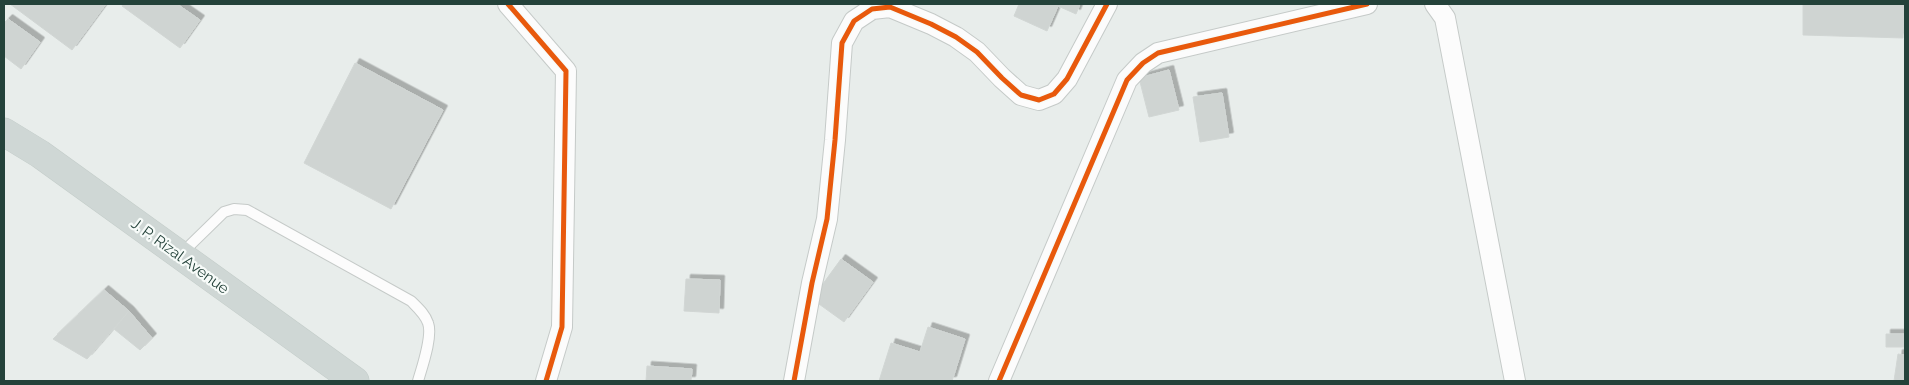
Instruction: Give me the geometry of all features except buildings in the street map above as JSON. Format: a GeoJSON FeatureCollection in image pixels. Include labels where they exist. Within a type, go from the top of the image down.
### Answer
{"type":"FeatureCollection","features":[{"type":"Feature","properties":{"kind":"main road","name":"J. P. Rizal Avenue"},"geometry":{"type":"LineString","coordinates":[[4,132],[40,154],[355,381]]}},
{"type":"Feature","properties":{"kind":"street"},"geometry":{"type":"LineString","coordinates":[[508,4],[566,71],[562,328],[546,381]]}},
{"type":"Feature","properties":{"kind":"street"},"geometry":{"type":"LineString","coordinates":[[794,381],[812,283],[827,219],[842,43],[854,21],[872,9],[890,7],[931,24],[956,37],[977,52],[1021,95],[1039,100],[1054,94],[1067,79],[1107,4]]}},
{"type":"Feature","properties":{"kind":"street"},"geometry":{"type":"LineString","coordinates":[[999,381],[1127,80],[1143,63],[1158,53],[1367,4]]}},
{"type":"Feature","properties":{"kind":"street"},"geometry":{"type":"LineString","coordinates":[[1435,4],[1445,18],[1514,381]]}},
{"type":"Feature","properties":{"kind":"lane"},"geometry":{"type":"LineString","coordinates":[[179,256],[224,212],[234,209],[247,210],[411,301],[423,312],[429,324],[429,335],[418,381]]}},
{"type":"Feature","properties":{"kind":"cycle path"},"geometry":{"type":"LineString","coordinates":[[508,4],[566,71],[562,327],[546,381]]}},
{"type":"Feature","properties":{"kind":"cycle path"},"geometry":{"type":"LineString","coordinates":[[794,381],[812,283],[827,219],[842,43],[854,21],[872,9],[890,7],[931,24],[956,37],[977,52],[1021,95],[1039,100],[1054,94],[1067,79],[1107,4]]}},
{"type":"Feature","properties":{"kind":"cycle path"},"geometry":{"type":"LineString","coordinates":[[999,381],[1127,80],[1143,63],[1158,53],[1367,4]]}}]}
